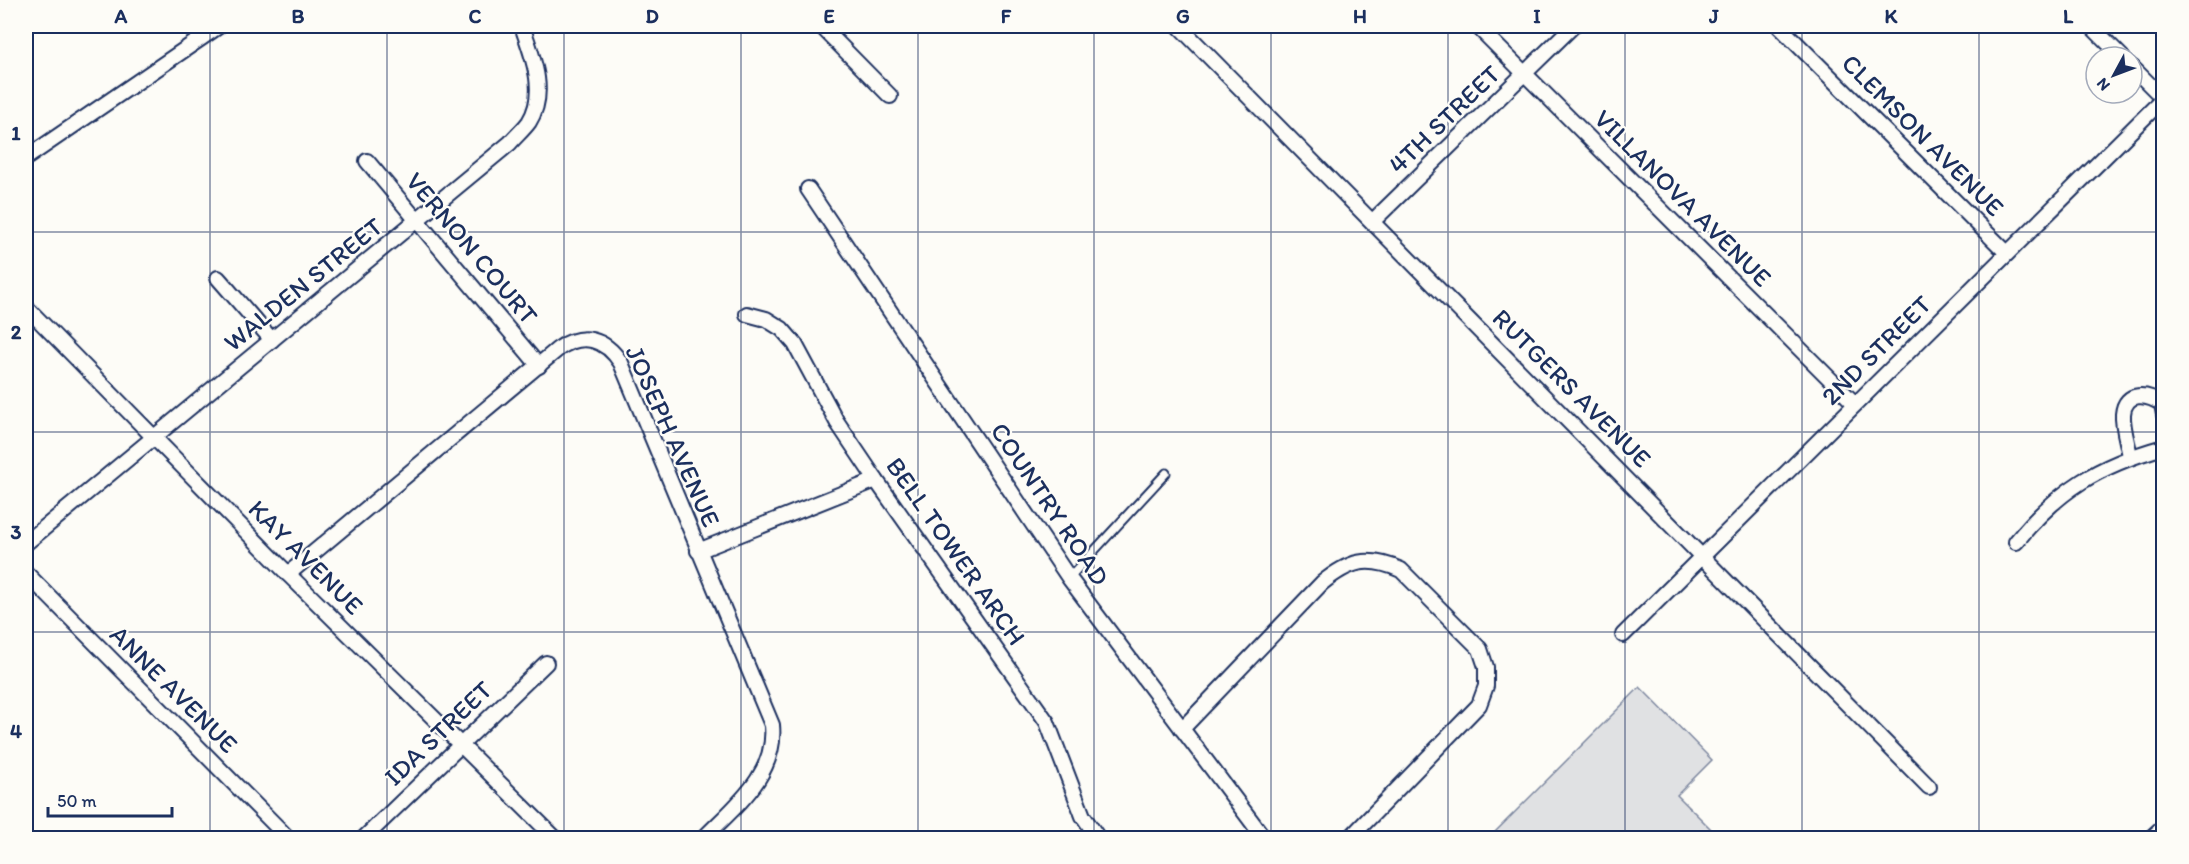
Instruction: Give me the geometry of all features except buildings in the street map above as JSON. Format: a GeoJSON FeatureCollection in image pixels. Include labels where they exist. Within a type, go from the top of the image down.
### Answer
{"type":"FeatureCollection","features":[{"type":"Feature","properties":{"kind":"street"},"geometry":{"type":"LineString","coordinates":[[26,158],[219,26]]}},
{"type":"Feature","properties":{"kind":"street","name":"WALDEN STREET"},"geometry":{"type":"LineString","coordinates":[[26,543],[510,143],[530,121],[538,94],[535,66],[523,26]]}},
{"type":"Feature","properties":{"kind":"street"},"geometry":{"type":"LineString","coordinates":[[820,26],[890,96]]}},
{"type":"Feature","properties":{"kind":"street","name":"RUTGERS AVENUE"},"geometry":{"type":"LineString","coordinates":[[1179,26],[1929,786]]}},
{"type":"Feature","properties":{"kind":"street","name":"VILLANOVA AVENUE"},"geometry":{"type":"LineString","coordinates":[[1477,26],[1855,404]]}},
{"type":"Feature","properties":{"kind":"street","name":"4TH STREET"},"geometry":{"type":"LineString","coordinates":[[1373,221],[1574,26]]}},
{"type":"Feature","properties":{"kind":"street","name":"CLEMSON AVENUE"},"geometry":{"type":"LineString","coordinates":[[1779,26],[2007,253]]}},
{"type":"Feature","properties":{"kind":"street"},"geometry":{"type":"LineString","coordinates":[[2091,26],[2110,45]]}},
{"type":"Feature","properties":{"kind":"street"},"geometry":{"type":"LineString","coordinates":[[2144,79],[2163,99]]}},
{"type":"Feature","properties":{"kind":"street","name":"2ND STREET"},"geometry":{"type":"LineString","coordinates":[[1623,635],[2163,99]]}},
{"type":"Feature","properties":{"kind":"street","name":"VERNON COURT"},"geometry":{"type":"LineString","coordinates":[[367,161],[540,366]]}},
{"type":"Feature","properties":{"kind":"street","name":"COUNTRY ROAD"},"geometry":{"type":"LineString","coordinates":[[808,189],[1069,578],[1264,838]]}},
{"type":"Feature","properties":{"kind":"street"},"geometry":{"type":"LineString","coordinates":[[218,278],[272,340]]}},
{"type":"Feature","properties":{"kind":"street","name":"KAY AVENUE"},"geometry":{"type":"LineString","coordinates":[[26,308],[153,439],[555,838]]}},
{"type":"Feature","properties":{"kind":"street","name":"BELL TOWER ARCH"},"geometry":{"type":"LineString","coordinates":[[747,314],[766,319],[782,329],[795,344],[837,422],[1047,722],[1083,816],[1098,838]]}},
{"type":"Feature","properties":{"kind":"street","name":"JOSEPH AVENUE"},"geometry":{"type":"LineString","coordinates":[[288,574],[570,341],[586,339],[602,342],[613,351],[621,363],[772,725],[773,740],[764,771],[754,787],[704,838]]}},
{"type":"Feature","properties":{"kind":"street"},"geometry":{"type":"LineString","coordinates":[[2130,456],[2123,414],[2127,403],[2143,394],[2153,397],[2162,404],[2163,415]]}},
{"type":"Feature","properties":{"kind":"street"},"geometry":{"type":"LineString","coordinates":[[2016,542],[2036,517],[2056,498],[2086,477],[2130,456],[2163,447]]}},
{"type":"Feature","properties":{"kind":"street"},"geometry":{"type":"LineString","coordinates":[[698,551],[876,480]]}},
{"type":"Feature","properties":{"kind":"street"},"geometry":{"type":"LineString","coordinates":[[1182,729],[1322,583],[1344,566],[1368,562],[1388,564],[1401,570],[1480,649],[1486,667],[1486,686],[1479,705],[1350,838]]}},
{"type":"Feature","properties":{"kind":"street","name":"ANNE AVENUE"},"geometry":{"type":"LineString","coordinates":[[26,573],[288,838]]}},
{"type":"Feature","properties":{"kind":"street","name":"IDA STREET"},"geometry":{"type":"LineString","coordinates":[[364,838],[546,663]]}},
{"type":"Feature","properties":{"kind":"street"},"geometry":{"type":"LineString","coordinates":[[2153,838],[2163,828]]}},
{"type":"Feature","properties":{"kind":"lane"},"geometry":{"type":"LineString","coordinates":[[1069,578],[1166,473]]}},
{"type":"Feature","properties":{"kind":"shaded area"},"geometry":{"type":"Polygon","coordinates":[[[1640,687],[1712,760],[1677,795],[1720,838],[1489,838],[1640,687]]]}}]}
